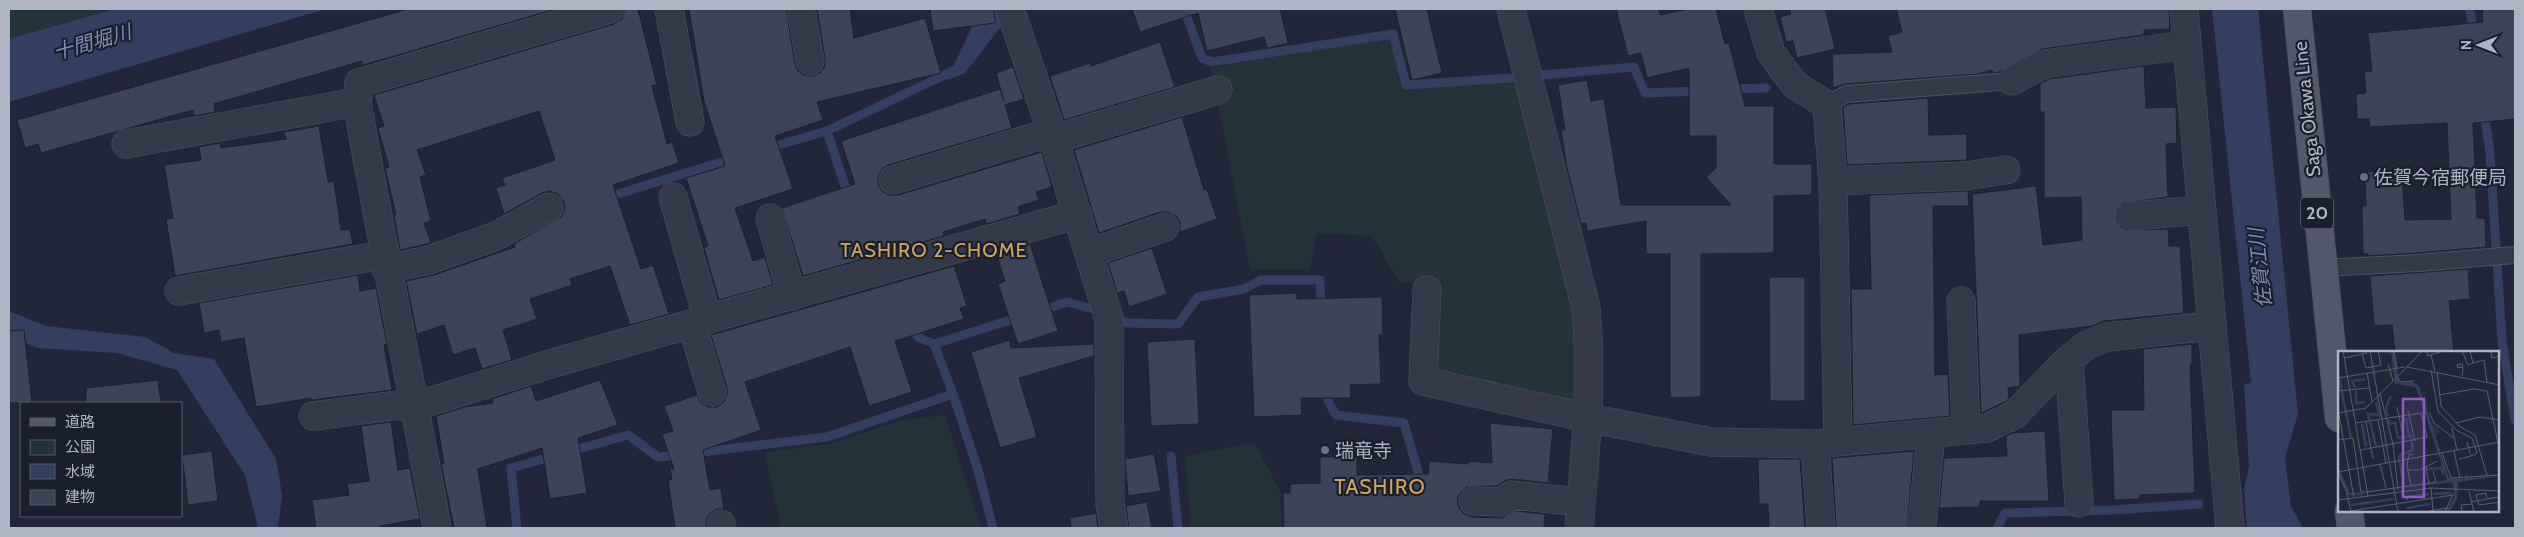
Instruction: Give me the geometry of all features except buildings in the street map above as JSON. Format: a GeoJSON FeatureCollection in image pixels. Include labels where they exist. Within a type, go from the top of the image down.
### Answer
{"type":"FeatureCollection","features":[{"type":"Feature","properties":{"kind":"main road","name":"Saga Okawa Line"},"geometry":{"type":"LineString","coordinates":[[2297,9],[2338,409]]}},
{"type":"Feature","properties":{"kind":"main road"},"geometry":{"type":"LineString","coordinates":[[2349,512],[2350,528]]}},
{"type":"Feature","properties":{"kind":"street"},"geometry":{"type":"LineString","coordinates":[[437,528],[416,406],[385,262],[357,102],[359,84],[610,9]]}},
{"type":"Feature","properties":{"kind":"street"},"geometry":{"type":"LineString","coordinates":[[670,9],[690,122]]}},
{"type":"Feature","properties":{"kind":"street"},"geometry":{"type":"LineString","coordinates":[[801,9],[810,61]]}},
{"type":"Feature","properties":{"kind":"street"},"geometry":{"type":"LineString","coordinates":[[1473,502],[1504,502],[1511,495],[1580,515],[1588,418],[1589,340],[1586,308],[1510,9]]}},
{"type":"Feature","properties":{"kind":"street"},"geometry":{"type":"LineString","coordinates":[[1758,9],[1771,53],[1796,85],[1827,105],[1833,181],[1826,442],[1821,528]]}},
{"type":"Feature","properties":{"kind":"street"},"geometry":{"type":"LineString","coordinates":[[2184,9],[2230,528]]}},
{"type":"Feature","properties":{"kind":"street"},"geometry":{"type":"LineString","coordinates":[[1011,12],[1053,136],[1108,312],[1110,504],[1114,528]]}},
{"type":"Feature","properties":{"kind":"street"},"geometry":{"type":"LineString","coordinates":[[2012,81],[2044,64],[2187,45]]}},
{"type":"Feature","properties":{"kind":"street"},"geometry":{"type":"LineString","coordinates":[[893,180],[1035,137],[1068,135],[1218,90]]}},
{"type":"Feature","properties":{"kind":"street"},"geometry":{"type":"LineString","coordinates":[[126,144],[357,102]]}},
{"type":"Feature","properties":{"kind":"street"},"geometry":{"type":"LineString","coordinates":[[1833,181],[1965,176],[2006,170]]}},
{"type":"Feature","properties":{"kind":"street"},"geometry":{"type":"LineString","coordinates":[[674,197],[712,392]]}},
{"type":"Feature","properties":{"kind":"street"},"geometry":{"type":"LineString","coordinates":[[179,291],[385,262],[429,260],[496,236],[549,207]]}},
{"type":"Feature","properties":{"kind":"street"},"geometry":{"type":"LineString","coordinates":[[2132,216],[2202,210]]}},
{"type":"Feature","properties":{"kind":"street"},"geometry":{"type":"LineString","coordinates":[[312,416],[398,405],[416,406],[557,362],[700,323],[1078,214]]}},
{"type":"Feature","properties":{"kind":"street"},"geometry":{"type":"LineString","coordinates":[[770,218],[792,296]]}},
{"type":"Feature","properties":{"kind":"street"},"geometry":{"type":"LineString","coordinates":[[1090,253],[1165,227]]}},
{"type":"Feature","properties":{"kind":"street"},"geometry":{"type":"LineString","coordinates":[[1427,290],[1422,380],[1588,418],[1711,442],[1826,442],[1987,428],[2014,415],[2069,359],[2088,345],[2106,337],[2212,326]]}},
{"type":"Feature","properties":{"kind":"street"},"geometry":{"type":"LineString","coordinates":[[1961,301],[1966,430]]}},
{"type":"Feature","properties":{"kind":"street"},"geometry":{"type":"LineString","coordinates":[[2069,359],[2079,503]]}},
{"type":"Feature","properties":{"kind":"street"},"geometry":{"type":"LineString","coordinates":[[1922,526],[1931,434]]}},
{"type":"Feature","properties":{"kind":"lane"},"geometry":{"type":"LineString","coordinates":[[1827,105],[1846,94],[2012,81]]}},
{"type":"Feature","properties":{"kind":"lane"},"geometry":{"type":"LineString","coordinates":[[2323,268],[2513,255]]}},
{"type":"Feature","properties":{"kind":"green space"},"geometry":{"type":"Polygon","coordinates":[[[9,9],[115,9],[9,39],[9,9]]]}},
{"type":"Feature","properties":{"kind":"green space"},"geometry":{"type":"Polygon","coordinates":[[[1391,37],[1403,87],[1519,83],[1578,320],[1573,406],[1432,370],[1434,285],[1399,282],[1372,236],[1317,233],[1310,269],[1250,269],[1211,68],[1391,37]]]}},
{"type":"Feature","properties":{"kind":"green space"},"geometry":{"type":"Polygon","coordinates":[[[945,415],[981,528],[781,528],[765,452],[830,444],[898,421],[945,415]]]}},
{"type":"Feature","properties":{"kind":"green space"},"geometry":{"type":"Polygon","coordinates":[[[1254,442],[1280,491],[1282,528],[1191,528],[1185,456],[1254,442]]]}},
{"type":"Feature","properties":{"kind":"water","name":"十間堀川"},"geometry":{"type":"Polygon","coordinates":[[[115,9],[326,9],[9,102],[9,39],[115,9]]]}},
{"type":"Feature","properties":{"kind":"water"},"geometry":{"type":"Polygon","coordinates":[[[992,9],[1009,9],[1006,20],[965,73],[947,80],[974,22],[992,9]]]}},
{"type":"Feature","properties":{"kind":"water","name":"佐賀江川"},"geometry":{"type":"Polygon","coordinates":[[[2212,9],[2258,9],[2298,414],[2285,458],[2291,506],[2303,528],[2247,528],[2244,488],[2249,467],[2244,384],[2251,383],[2212,9]]]}},
{"type":"Feature","properties":{"kind":"water"},"geometry":{"type":"Polygon","coordinates":[[[9,311],[46,326],[145,337],[174,353],[214,359],[276,459],[282,495],[278,528],[258,528],[245,475],[177,370],[117,353],[37,348],[9,335],[9,311]]]}},
{"type":"Feature","properties":{"kind":"waterway"},"geometry":{"type":"LineString","coordinates":[[1184,9],[1202,58],[1212,62],[1393,34],[1406,85],[1511,78]]}},
{"type":"Feature","properties":{"kind":"waterway"},"geometry":{"type":"LineString","coordinates":[[2470,9],[2474,35]]}},
{"type":"Feature","properties":{"kind":"waterway"},"geometry":{"type":"LineString","coordinates":[[1543,75],[1634,67],[1645,93],[1700,91]]}},
{"type":"Feature","properties":{"kind":"waterway"},"geometry":{"type":"LineString","coordinates":[[849,198],[827,131],[959,68]]}},
{"type":"Feature","properties":{"kind":"waterway"},"geometry":{"type":"LineString","coordinates":[[1731,89],[1766,88]]}},
{"type":"Feature","properties":{"kind":"waterway"},"geometry":{"type":"LineString","coordinates":[[2484,110],[2490,153],[2502,341],[2515,420]]}},
{"type":"Feature","properties":{"kind":"waterway"},"geometry":{"type":"LineString","coordinates":[[768,148],[827,131]]}},
{"type":"Feature","properties":{"kind":"waterway"},"geometry":{"type":"LineString","coordinates":[[605,198],[734,158]]}},
{"type":"Feature","properties":{"kind":"waterway"},"geometry":{"type":"LineString","coordinates":[[536,231],[565,211],[574,208]]}},
{"type":"Feature","properties":{"kind":"waterway"},"geometry":{"type":"LineString","coordinates":[[1113,316],[1128,323],[1178,324],[1198,297],[1244,289],[1261,280],[1320,280],[1321,308]]}},
{"type":"Feature","properties":{"kind":"waterway"},"geometry":{"type":"LineString","coordinates":[[1039,311],[1067,302],[1101,311]]}},
{"type":"Feature","properties":{"kind":"waterway"},"geometry":{"type":"LineString","coordinates":[[934,344],[1020,317]]}},
{"type":"Feature","properties":{"kind":"waterway"},"geometry":{"type":"LineString","coordinates":[[693,453],[827,437],[953,394],[934,344],[918,337],[910,325]]}},
{"type":"Feature","properties":{"kind":"waterway"},"geometry":{"type":"LineString","coordinates":[[1327,386],[1328,401],[1336,415],[1404,423],[1422,485]]}},
{"type":"Feature","properties":{"kind":"waterway"},"geometry":{"type":"LineString","coordinates":[[953,394],[978,470],[993,528]]}},
{"type":"Feature","properties":{"kind":"waterway"},"geometry":{"type":"LineString","coordinates":[[568,452],[628,435],[658,457],[680,455]]}},
{"type":"Feature","properties":{"kind":"waterway"},"geometry":{"type":"LineString","coordinates":[[517,528],[511,468],[554,456]]}},
{"type":"Feature","properties":{"kind":"waterway"},"geometry":{"type":"LineString","coordinates":[[1171,456],[1178,528]]}},
{"type":"Feature","properties":{"kind":"waterway"},"geometry":{"type":"LineString","coordinates":[[1997,528],[2005,513],[2113,510],[2199,504]]}},
{"type":"Feature","properties":{"kind":"place","name":"佐賀今宿郵便局"},"geometry":{"type":"Point","coordinates":[2364,177]}},
{"type":"Feature","properties":{"kind":"place","name":"瑞竜寺"},"geometry":{"type":"Point","coordinates":[1325,450]}},
{"type":"Feature","properties":{"kind":"district","name":"TASHIRO 2-CHOME"},"geometry":{"type":"Point","coordinates":[934,250]}},
{"type":"Feature","properties":{"kind":"district","name":"TASHIRO"},"geometry":{"type":"Point","coordinates":[1380,486]}}]}
